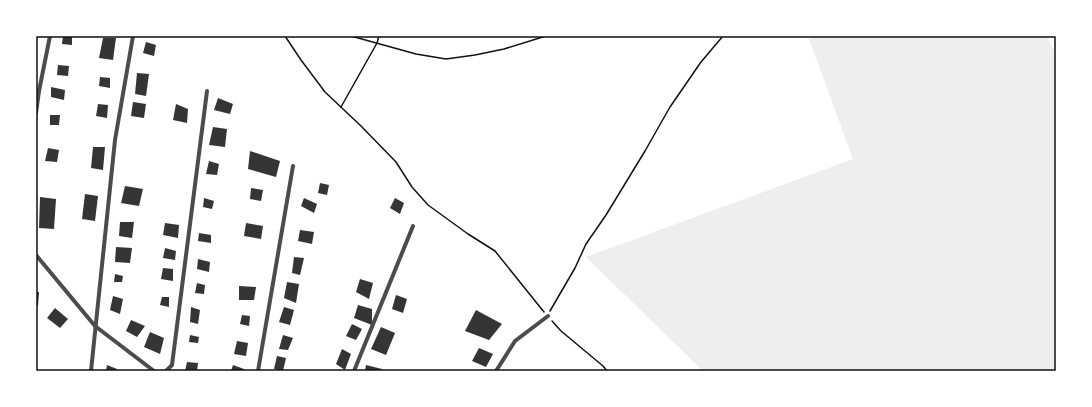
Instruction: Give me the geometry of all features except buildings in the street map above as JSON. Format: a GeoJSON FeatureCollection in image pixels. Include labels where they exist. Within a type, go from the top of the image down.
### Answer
{"type":"FeatureCollection","features":[{"type":"Feature","properties":{"kind":"street"},"geometry":{"type":"LineString","coordinates":[[36,112],[50,36]]}},
{"type":"Feature","properties":{"kind":"street"},"geometry":{"type":"LineString","coordinates":[[91,371],[115,140],[133,36]]}},
{"type":"Feature","properties":{"kind":"street"},"geometry":{"type":"LineString","coordinates":[[166,371],[172,365],[207,91]]}},
{"type":"Feature","properties":{"kind":"street"},"geometry":{"type":"LineString","coordinates":[[258,371],[293,166]]}},
{"type":"Feature","properties":{"kind":"street"},"geometry":{"type":"LineString","coordinates":[[354,371],[413,226]]}},
{"type":"Feature","properties":{"kind":"street"},"geometry":{"type":"LineString","coordinates":[[36,255],[95,326],[154,371]]}},
{"type":"Feature","properties":{"kind":"street"},"geometry":{"type":"LineString","coordinates":[[496,371],[516,341],[548,316]]}},
{"type":"Feature","properties":{"kind":"path"},"geometry":{"type":"LineString","coordinates":[[285,36],[325,92],[396,162],[412,187],[428,205],[468,234],[495,251],[561,331],[607,371]]}},
{"type":"Feature","properties":{"kind":"path"},"geometry":{"type":"LineString","coordinates":[[351,36],[416,54],[446,59],[504,49],[546,36]]}},
{"type":"Feature","properties":{"kind":"path"},"geometry":{"type":"LineString","coordinates":[[341,107],[377,43],[379,36]]}},
{"type":"Feature","properties":{"kind":"path"},"geometry":{"type":"LineString","coordinates":[[548,316],[575,268],[586,244],[606,215],[670,107],[701,62],[723,36]]}},
{"type":"Feature","properties":{"kind":"shaded area"},"geometry":{"type":"Polygon","coordinates":[[[808,36],[1047,36],[1051,46],[1056,52],[1056,371],[703,371],[586,257],[853,159],[808,36]]]}}]}
